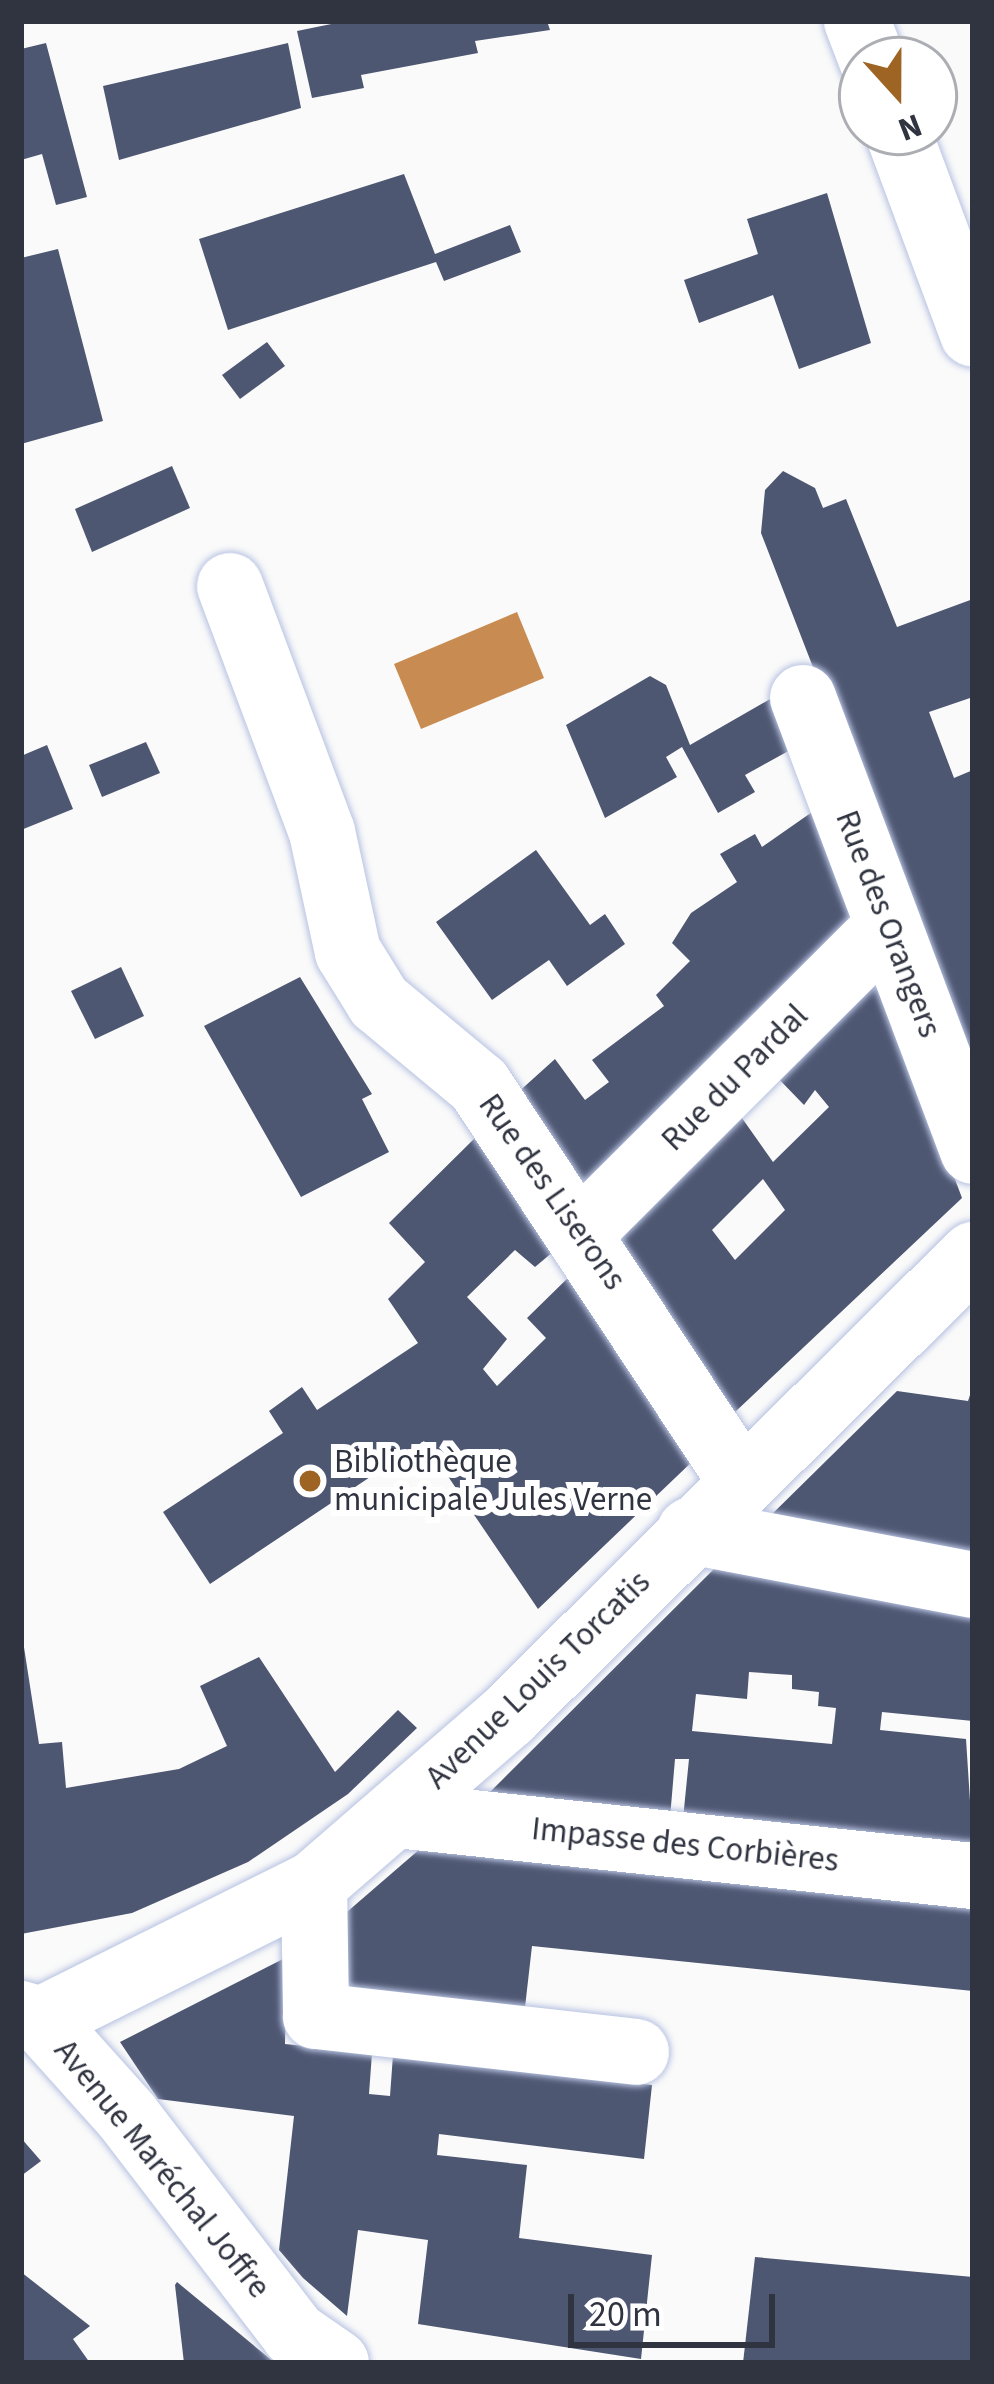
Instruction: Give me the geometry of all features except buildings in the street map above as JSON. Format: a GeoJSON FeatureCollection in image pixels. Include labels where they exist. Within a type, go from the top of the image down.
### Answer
{"type":"FeatureCollection","features":[{"type":"Feature","properties":{"kind":"street"},"geometry":{"type":"LineString","coordinates":[[907,156],[973,334]]}},
{"type":"Feature","properties":{"kind":"street","name":"Rue des Liserons"},"geometry":{"type":"LineString","coordinates":[[230,586],[322,832],[348,952],[379,1002],[479,1085],[583,1230],[740,1480]]}},
{"type":"Feature","properties":{"kind":"street","name":"Rue des Orangers"},"geometry":{"type":"LineString","coordinates":[[803,698],[973,1151]]}},
{"type":"Feature","properties":{"kind":"street","name":"Rue du Pardal"},"geometry":{"type":"LineString","coordinates":[[583,1230],[888,926]]}},
{"type":"Feature","properties":{"kind":"street","name":"Avenue Louis Torcatis"},"geometry":{"type":"LineString","coordinates":[[31,2018],[314,1884],[397,1815],[973,1255]]}},
{"type":"Feature","properties":{"kind":"street"},"geometry":{"type":"LineString","coordinates":[[690,1531],[973,1585]]}},
{"type":"Feature","properties":{"kind":"street","name":"Impasse des Corbières"},"geometry":{"type":"LineString","coordinates":[[397,1815],[973,1876]]}},
{"type":"Feature","properties":{"kind":"street"},"geometry":{"type":"LineString","coordinates":[[314,1884],[316,2016],[636,2052]]}},
{"type":"Feature","properties":{"kind":"street","name":"Avenue Maréchal Joffre"},"geometry":{"type":"LineString","coordinates":[[31,2018],[321,2354]]}},
{"type":"Feature","properties":{"kind":"shaded area"},"geometry":{"type":"Polygon","coordinates":[[[517,612],[544,678],[421,729],[394,664],[517,612]]]}},
{"type":"Feature","properties":{"kind":"place","name":"Bibliothèque municipale Jules Verne"},"geometry":{"type":"Point","coordinates":[310,1481]}}]}
